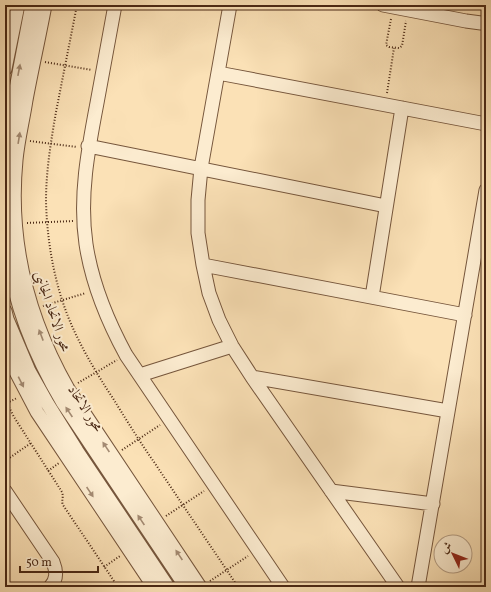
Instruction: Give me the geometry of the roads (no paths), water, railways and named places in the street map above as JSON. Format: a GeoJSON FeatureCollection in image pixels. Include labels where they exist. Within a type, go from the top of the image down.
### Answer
{"type":"FeatureCollection","features":[{"type":"Feature","properties":{"kind":"street"},"geometry":{"type":"LineString","coordinates":[[5,69],[18,5]]}},
{"type":"Feature","properties":{"kind":"street"},"geometry":{"type":"LineString","coordinates":[[5,164],[10,93],[32,5]]}},
{"type":"Feature","properties":{"kind":"street","name":"محور الاتحاد الجانبى"},"geometry":{"type":"LineString","coordinates":[[45,5],[19,139],[10,225],[27,293],[44,342],[68,389],[157,522],[204,585]]}},
{"type":"Feature","properties":{"kind":"street"},"geometry":{"type":"LineString","coordinates":[[115,5],[88,147],[84,179],[84,221],[86,244],[91,267],[105,312],[126,355],[283,587]]}},
{"type":"Feature","properties":{"kind":"street"},"geometry":{"type":"LineString","coordinates":[[230,5],[201,168],[198,200],[198,233],[202,265],[210,293],[219,320],[232,346],[398,587]]}},
{"type":"Feature","properties":{"kind":"street"},"geometry":{"type":"LineString","coordinates":[[388,6],[466,21],[480,23],[486,22]]}},
{"type":"Feature","properties":{"kind":"street"},"geometry":{"type":"LineString","coordinates":[[218,73],[486,124]]}},
{"type":"Feature","properties":{"kind":"street"},"geometry":{"type":"LineString","coordinates":[[372,297],[402,108]]}},
{"type":"Feature","properties":{"kind":"street"},"geometry":{"type":"LineString","coordinates":[[88,147],[201,168],[386,206]]}},
{"type":"Feature","properties":{"kind":"street"},"geometry":{"type":"LineString","coordinates":[[418,587],[486,190]]}},
{"type":"Feature","properties":{"kind":"street","name":"محور الاتحاد"},"geometry":{"type":"LineString","coordinates":[[10,225],[8,252],[11,275],[31,341],[51,383],[186,587]]}},
{"type":"Feature","properties":{"kind":"street"},"geometry":{"type":"LineString","coordinates":[[202,265],[464,315]]}},
{"type":"Feature","properties":{"kind":"street"},"geometry":{"type":"LineString","coordinates":[[5,311],[29,371],[47,403],[77,451],[168,587]]}},
{"type":"Feature","properties":{"kind":"street"},"geometry":{"type":"LineString","coordinates":[[140,375],[232,346]]}},
{"type":"Feature","properties":{"kind":"street"},"geometry":{"type":"LineString","coordinates":[[5,347],[37,412],[154,587]]}},
{"type":"Feature","properties":{"kind":"street"},"geometry":{"type":"LineString","coordinates":[[252,377],[448,411]]}},
{"type":"Feature","properties":{"kind":"street"},"geometry":{"type":"LineString","coordinates":[[5,491],[56,568],[55,581],[50,587]]}},
{"type":"Feature","properties":{"kind":"street"},"geometry":{"type":"LineString","coordinates":[[331,491],[433,504]]}}]}
